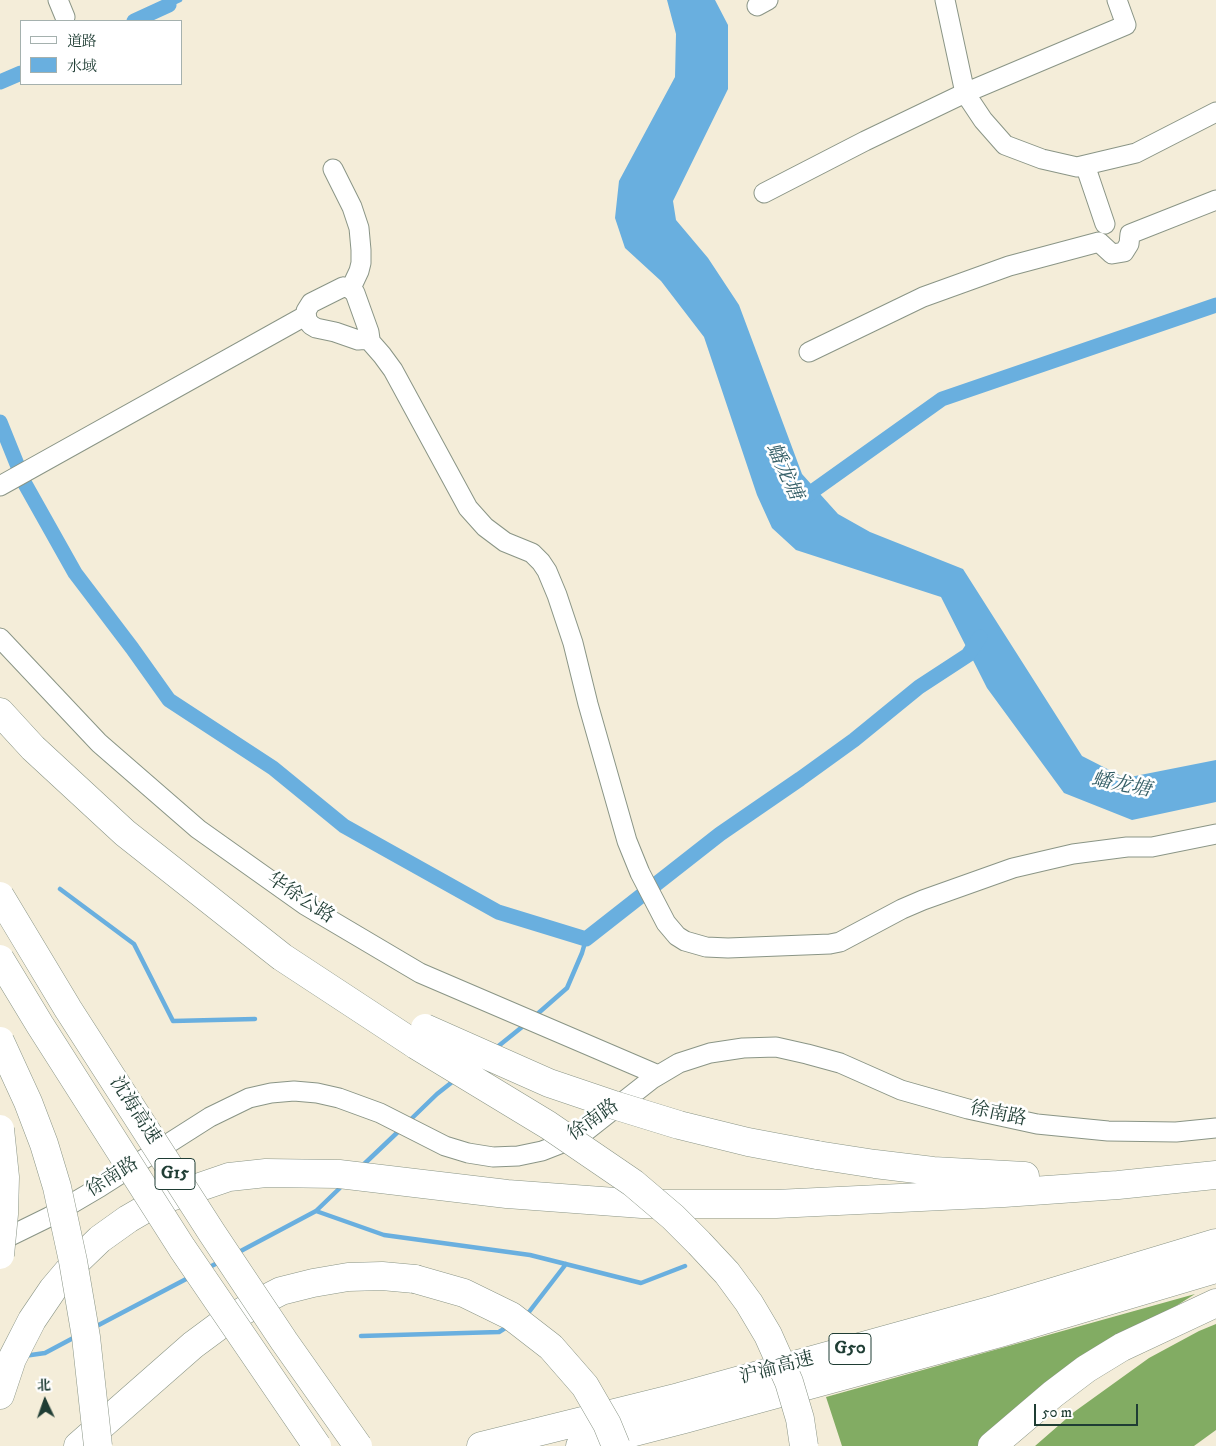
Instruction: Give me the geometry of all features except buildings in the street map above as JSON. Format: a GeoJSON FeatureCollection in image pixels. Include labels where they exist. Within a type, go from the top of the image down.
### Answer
{"type":"FeatureCollection","features":[{"type":"Feature","properties":{"kind":"highway"},"geometry":{"type":"LineString","coordinates":[[0,712],[33,748],[125,833],[282,957],[420,1036],[633,1184],[673,1217],[726,1273],[749,1303],[794,1380],[817,1446]]}},
{"type":"Feature","properties":{"kind":"highway","name":"沈海高速"},"geometry":{"type":"LineString","coordinates":[[0,896],[68,1009],[212,1233],[284,1341],[358,1446]]}},
{"type":"Feature","properties":{"kind":"highway","name":"沈海高速"},"geometry":{"type":"LineString","coordinates":[[0,959],[182,1248],[318,1446]]}},
{"type":"Feature","properties":{"kind":"highway"},"geometry":{"type":"LineString","coordinates":[[420,1036],[549,1083],[679,1125],[748,1142],[817,1155],[875,1164],[1003,1175],[1118,1177],[1216,1174]]}},
{"type":"Feature","properties":{"kind":"highway"},"geometry":{"type":"LineString","coordinates":[[0,1041],[28,1102],[44,1144],[57,1187],[73,1261],[86,1337],[98,1446]]}},
{"type":"Feature","properties":{"kind":"highway"},"geometry":{"type":"LineString","coordinates":[[0,1130],[5,1177],[0,1255]]}},
{"type":"Feature","properties":{"kind":"highway"},"geometry":{"type":"LineString","coordinates":[[0,1395],[12,1359],[32,1320],[53,1289],[75,1263],[100,1239],[128,1219],[160,1201],[229,1177],[303,1172],[339,1174],[507,1194],[642,1204],[776,1204],[1118,1185],[1216,1174]]}},
{"type":"Feature","properties":{"kind":"highway","name":"沪渝高速"},"geometry":{"type":"LineString","coordinates":[[481,1446],[679,1397],[993,1310],[1216,1244]]}},
{"type":"Feature","properties":{"kind":"highway","name":"沪渝高速"},"geometry":{"type":"LineString","coordinates":[[580,1446],[685,1420],[1000,1333],[1216,1269]]}},
{"type":"Feature","properties":{"kind":"highway"},"geometry":{"type":"LineString","coordinates":[[78,1446],[192,1345],[220,1325],[265,1299],[281,1291],[313,1283],[348,1277],[382,1276],[415,1279],[464,1293],[511,1316],[551,1347],[585,1386],[607,1424],[616,1446]]}},
{"type":"Feature","properties":{"kind":"highway"},"geometry":{"type":"LineString","coordinates":[[992,1446],[1052,1394],[1086,1370],[1122,1348],[1216,1302]]}},
{"type":"Feature","properties":{"kind":"highway"},"geometry":{"type":"LineString","coordinates":[[1017,1446],[1059,1403],[1091,1376],[1124,1351],[1160,1329]]}},
{"type":"Feature","properties":{"kind":"highway"},"geometry":{"type":"LineString","coordinates":[[768,1335],[789,1382],[800,1419],[804,1446]]}},
{"type":"Feature","properties":{"kind":"street"},"geometry":{"type":"LineString","coordinates":[[945,0],[965,93],[983,120],[1005,145],[1042,159],[1077,166],[1085,165],[1136,153],[1216,112]]}},
{"type":"Feature","properties":{"kind":"street"},"geometry":{"type":"LineString","coordinates":[[764,193],[865,141],[965,93],[1126,25],[1117,0]]}},
{"type":"Feature","properties":{"kind":"street"},"geometry":{"type":"LineString","coordinates":[[1085,165],[1105,224]]}},
{"type":"Feature","properties":{"kind":"street"},"geometry":{"type":"LineString","coordinates":[[333,169],[352,207],[359,228],[361,250],[359,271],[350,288]]}},
{"type":"Feature","properties":{"kind":"street"},"geometry":{"type":"LineString","coordinates":[[1130,234],[1216,200]]}},
{"type":"Feature","properties":{"kind":"street"},"geometry":{"type":"LineString","coordinates":[[1110,222],[1123,226],[1130,234],[1129,244],[1124,252],[1112,254],[1099,242],[1098,236],[1100,225],[1110,222]]}},
{"type":"Feature","properties":{"kind":"street"},"geometry":{"type":"LineString","coordinates":[[809,352],[923,297],[1009,266],[1099,242]]}},
{"type":"Feature","properties":{"kind":"street"},"geometry":{"type":"LineString","coordinates":[[343,287],[350,288],[355,293],[369,332],[370,337],[368,339],[358,340],[316,328],[308,322],[306,316],[307,308],[311,303],[343,287]]}},
{"type":"Feature","properties":{"kind":"street"},"geometry":{"type":"LineString","coordinates":[[0,486],[306,316]]}},
{"type":"Feature","properties":{"kind":"street"},"geometry":{"type":"LineString","coordinates":[[368,339],[393,370],[468,508],[485,527],[505,542],[532,553],[547,571],[564,614],[627,841],[640,873],[658,908],[666,923],[677,936],[695,945],[706,947],[745,948],[830,944],[850,938],[902,909],[923,900],[1013,868],[1073,854],[1127,847],[1152,847],[1216,834]]}},
{"type":"Feature","properties":{"kind":"street","name":"华徐公路"},"geometry":{"type":"LineString","coordinates":[[0,638],[99,743],[198,829],[305,905],[420,973],[658,1075]]}},
{"type":"Feature","properties":{"kind":"street","name":"徐南路"},"geometry":{"type":"LineString","coordinates":[[0,1241],[49,1217],[210,1117],[249,1098],[271,1093],[294,1091],[316,1093],[339,1098],[380,1114],[445,1146],[485,1156],[518,1156],[542,1151],[586,1131],[658,1075],[679,1063],[710,1053],[743,1048],[776,1047],[807,1054],[840,1064],[901,1090],[968,1110],[1037,1124],[1108,1131],[1176,1132],[1216,1128]]}},
{"type":"Feature","properties":{"kind":"green space"},"geometry":{"type":"Polygon","coordinates":[[[1195,1294],[1113,1346],[985,1446],[842,1446],[826,1397],[1195,1294]]]}},
{"type":"Feature","properties":{"kind":"green space"},"geometry":{"type":"Polygon","coordinates":[[[1216,1324],[1216,1430],[1194,1446],[1035,1446],[1074,1412],[1149,1358],[1216,1324]]]}},
{"type":"Feature","properties":{"kind":"water","name":"蟠龙塘"},"geometry":{"type":"Polygon","coordinates":[[[667,0],[715,0],[728,25],[728,89],[673,201],[676,220],[708,258],[739,305],[802,474],[838,514],[870,532],[963,569],[1082,756],[1125,778],[1216,760],[1216,802],[1132,820],[1064,793],[987,688],[941,597],[796,550],[772,528],[757,495],[704,337],[661,281],[625,248],[615,218],[619,181],[675,77],[676,34],[667,0]]]}},
{"type":"Feature","properties":{"kind":"waterway"},"geometry":{"type":"LineString","coordinates":[[169,5],[180,0]]}},
{"type":"Feature","properties":{"kind":"waterway"},"geometry":{"type":"LineString","coordinates":[[136,20],[169,5]]}},
{"type":"Feature","properties":{"kind":"waterway"},"geometry":{"type":"LineString","coordinates":[[0,82],[20,73]]}},
{"type":"Feature","properties":{"kind":"waterway","name":"蟠龙塘"},"geometry":{"type":"LineString","coordinates":[[799,501],[942,399],[1216,305]]}},
{"type":"Feature","properties":{"kind":"waterway"},"geometry":{"type":"LineString","coordinates":[[0,422],[25,484],[75,573],[169,700],[273,768],[344,826],[498,912],[586,939],[720,834],[854,740],[919,687],[968,655],[980,637]]}},
{"type":"Feature","properties":{"kind":"waterway"},"geometry":{"type":"LineString","coordinates":[[60,889],[134,944],[173,1021],[255,1019]]}},
{"type":"Feature","properties":{"kind":"waterway"},"geometry":{"type":"LineString","coordinates":[[535,1016],[567,988],[586,939]]}},
{"type":"Feature","properties":{"kind":"waterway"},"geometry":{"type":"LineString","coordinates":[[496,1048],[527,1023]]}},
{"type":"Feature","properties":{"kind":"waterway"},"geometry":{"type":"LineString","coordinates":[[408,1122],[437,1094],[456,1079]]}},
{"type":"Feature","properties":{"kind":"waterway"},"geometry":{"type":"LineString","coordinates":[[361,1167],[401,1129]]}},
{"type":"Feature","properties":{"kind":"waterway"},"geometry":{"type":"LineString","coordinates":[[237,1253],[316,1211],[343,1185]]}},
{"type":"Feature","properties":{"kind":"waterway"},"geometry":{"type":"LineString","coordinates":[[316,1211],[384,1235],[530,1255],[641,1283],[685,1266]]}},
{"type":"Feature","properties":{"kind":"waterway"},"geometry":{"type":"LineString","coordinates":[[206,1269],[221,1261]]}},
{"type":"Feature","properties":{"kind":"waterway"},"geometry":{"type":"LineString","coordinates":[[525,1315],[566,1264]]}},
{"type":"Feature","properties":{"kind":"waterway"},"geometry":{"type":"LineString","coordinates":[[93,1328],[190,1277]]}},
{"type":"Feature","properties":{"kind":"waterway"},"geometry":{"type":"LineString","coordinates":[[361,1336],[499,1332],[510,1325]]}},
{"type":"Feature","properties":{"kind":"waterway"},"geometry":{"type":"LineString","coordinates":[[24,1356],[45,1353],[77,1336]]}}]}
